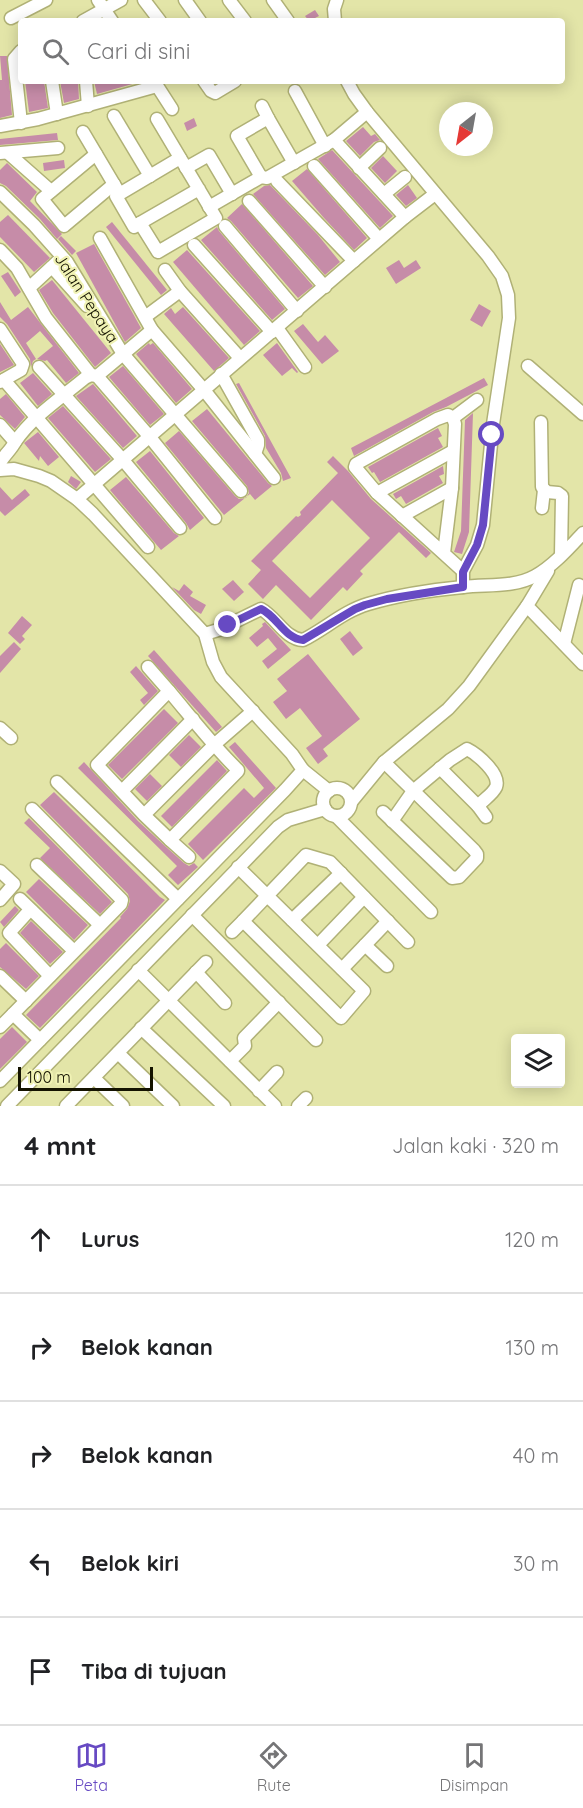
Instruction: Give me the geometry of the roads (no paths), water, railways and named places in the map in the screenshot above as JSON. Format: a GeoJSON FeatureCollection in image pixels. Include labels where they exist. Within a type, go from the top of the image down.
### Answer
{"type":"FeatureCollection","features":[{"type":"Feature","properties":{"kind":"street"},"geometry":{"type":"LineString","coordinates":[[11,18],[46,0]]}},
{"type":"Feature","properties":{"kind":"street"},"geometry":{"type":"LineString","coordinates":[[86,18],[101,5],[121,0]]}},
{"type":"Feature","properties":{"kind":"street"},"geometry":{"type":"LineString","coordinates":[[144,0],[158,18]]}},
{"type":"Feature","properties":{"kind":"street"},"geometry":{"type":"LineString","coordinates":[[185,0],[198,18]]}},
{"type":"Feature","properties":{"kind":"street"},"geometry":{"type":"LineString","coordinates":[[229,0],[243,18]]}},
{"type":"Feature","properties":{"kind":"street"},"geometry":{"type":"LineString","coordinates":[[273,0],[286,18]]}},
{"type":"Feature","properties":{"kind":"street"},"geometry":{"type":"LineString","coordinates":[[335,18],[334,9],[337,0]]}},
{"type":"Feature","properties":{"kind":"street"},"geometry":{"type":"LineString","coordinates":[[101,5],[110,18]]}},
{"type":"Feature","properties":{"kind":"street"},"geometry":{"type":"LineString","coordinates":[[18,54],[14,59],[21,123]]}},
{"type":"Feature","properties":{"kind":"street"},"geometry":{"type":"LineString","coordinates":[[52,84],[57,114]]}},
{"type":"Feature","properties":{"kind":"street"},"geometry":{"type":"LineString","coordinates":[[86,84],[88,106]]}},
{"type":"Feature","properties":{"kind":"street"},"geometry":{"type":"LineString","coordinates":[[0,126],[88,106],[156,84],[172,109]]}},
{"type":"Feature","properties":{"kind":"street"},"geometry":{"type":"LineString","coordinates":[[206,84],[215,93],[230,84]]}},
{"type":"Feature","properties":{"kind":"street"},"geometry":{"type":"LineString","coordinates":[[349,84],[367,112],[435,194],[465,226],[502,276],[510,309],[493,424],[483,525],[477,545],[463,572],[463,587]]}},
{"type":"Feature","properties":{"kind":"street"},"geometry":{"type":"LineString","coordinates":[[295,92],[329,143],[359,168],[405,217]]}},
{"type":"Feature","properties":{"kind":"street"},"geometry":{"type":"LineString","coordinates":[[262,106],[294,163]]}},
{"type":"Feature","properties":{"kind":"street"},"geometry":{"type":"LineString","coordinates":[[209,207],[261,177],[267,178],[329,143],[367,112]]}},
{"type":"Feature","properties":{"kind":"street"},"geometry":{"type":"LineString","coordinates":[[114,116],[150,176]]}},
{"type":"Feature","properties":{"kind":"street"},"geometry":{"type":"LineString","coordinates":[[261,177],[237,136],[268,118]]}},
{"type":"Feature","properties":{"kind":"street"},"geometry":{"type":"LineString","coordinates":[[140,224],[158,252],[216,218],[157,119]]}},
{"type":"Feature","properties":{"kind":"street"},"geometry":{"type":"LineString","coordinates":[[83,132],[117,189],[116,196],[134,227],[199,189]]}},
{"type":"Feature","properties":{"kind":"street"},"geometry":{"type":"LineString","coordinates":[[4,153],[58,148]]}},
{"type":"Feature","properties":{"kind":"street"},"geometry":{"type":"LineString","coordinates":[[359,168],[381,148]]}},
{"type":"Feature","properties":{"kind":"street"},"geometry":{"type":"LineString","coordinates":[[4,153],[51,191]]}},
{"type":"Feature","properties":{"kind":"street"},"geometry":{"type":"LineString","coordinates":[[96,154],[42,199],[64,226],[117,189],[209,155],[232,194]]}},
{"type":"Feature","properties":{"kind":"street"},"geometry":{"type":"LineString","coordinates":[[314,166],[379,239]]}},
{"type":"Feature","properties":{"kind":"street"},"geometry":{"type":"LineString","coordinates":[[384,194],[405,177]]}},
{"type":"Feature","properties":{"kind":"street"},"geometry":{"type":"LineString","coordinates":[[277,181],[354,261]]}},
{"type":"Feature","properties":{"kind":"street","name":"Jalan Pepaya"},"geometry":{"type":"LineString","coordinates":[[0,192],[67,262],[123,354],[241,491]]}},
{"type":"Feature","properties":{"kind":"street"},"geometry":{"type":"LineString","coordinates":[[77,499],[379,239],[435,194]]}},
{"type":"Feature","properties":{"kind":"street"},"geometry":{"type":"LineString","coordinates":[[0,210],[10,201]]}},
{"type":"Feature","properties":{"kind":"street"},"geometry":{"type":"LineString","coordinates":[[249,201],[325,287]]}},
{"type":"Feature","properties":{"kind":"street"},"geometry":{"type":"LineString","coordinates":[[225,226],[297,311]]}},
{"type":"Feature","properties":{"kind":"street"},"geometry":{"type":"LineString","coordinates":[[100,238],[152,330],[204,390],[274,478]]}},
{"type":"Feature","properties":{"kind":"street"},"geometry":{"type":"LineString","coordinates":[[194,245],[274,330],[305,367]]}},
{"type":"Feature","properties":{"kind":"street"},"geometry":{"type":"LineString","coordinates":[[0,250],[17,268],[46,318],[94,376],[149,436],[215,518]]}},
{"type":"Feature","properties":{"kind":"street"},"geometry":{"type":"LineString","coordinates":[[29,288],[62,257]]}},
{"type":"Feature","properties":{"kind":"street"},"geometry":{"type":"LineString","coordinates":[[52,267],[109,332]]}},
{"type":"Feature","properties":{"kind":"street"},"geometry":{"type":"LineString","coordinates":[[165,270],[180,291],[240,358]]}},
{"type":"Feature","properties":{"kind":"street"},"geometry":{"type":"LineString","coordinates":[[145,317],[180,291]]}},
{"type":"Feature","properties":{"kind":"street"},"geometry":{"type":"LineString","coordinates":[[0,463],[11,450],[6,434],[21,432],[85,378],[94,376],[152,330]]}},
{"type":"Feature","properties":{"kind":"street"},"geometry":{"type":"LineString","coordinates":[[2,337],[22,364],[21,370],[2,381],[148,547]]}},
{"type":"Feature","properties":{"kind":"street"},"geometry":{"type":"LineString","coordinates":[[528,366],[583,414]]}},
{"type":"Feature","properties":{"kind":"street"},"geometry":{"type":"LineString","coordinates":[[39,367],[123,460],[180,528]]}},
{"type":"Feature","properties":{"kind":"street"},"geometry":{"type":"LineString","coordinates":[[221,374],[258,440],[255,454]]}},
{"type":"Feature","properties":{"kind":"street"},"geometry":{"type":"LineString","coordinates":[[453,418],[477,400]]}},
{"type":"Feature","properties":{"kind":"street"},"geometry":{"type":"LineString","coordinates":[[453,418],[448,416],[437,419],[356,464],[355,467],[377,493],[432,544],[444,552],[463,572]]}},
{"type":"Feature","properties":{"kind":"street"},"geometry":{"type":"LineString","coordinates":[[444,552],[452,488],[455,424],[453,418]]}},
{"type":"Feature","properties":{"kind":"street"},"geometry":{"type":"LineString","coordinates":[[541,422],[544,489],[542,508]]}},
{"type":"Feature","properties":{"kind":"street"},"geometry":{"type":"LineString","coordinates":[[377,493],[453,451]]}},
{"type":"Feature","properties":{"kind":"street"},"geometry":{"type":"LineString","coordinates":[[0,470],[14,469],[51,481],[77,499],[93,514],[205,634],[213,662],[221,677],[292,754],[303,770],[328,791]]}},
{"type":"Feature","properties":{"kind":"street"},"geometry":{"type":"LineString","coordinates":[[402,516],[452,488]]}},
{"type":"Feature","properties":{"kind":"street"},"geometry":{"type":"LineString","coordinates":[[352,801],[347,792],[338,788],[328,791],[323,799],[325,809],[332,816],[342,816],[350,810],[352,801],[384,762],[448,709],[469,686],[527,606],[557,558],[562,496],[561,493],[551,493],[544,489]]}},
{"type":"Feature","properties":{"kind":"street"},"geometry":{"type":"LineString","coordinates":[[205,634],[261,609],[272,616],[292,637],[303,640],[355,609],[387,599],[463,587],[502,585],[522,581],[536,575],[583,533]]}},
{"type":"Feature","properties":{"kind":"street"},"geometry":{"type":"LineString","coordinates":[[564,644],[579,585]]}},
{"type":"Feature","properties":{"kind":"street"},"geometry":{"type":"LineString","coordinates":[[527,606],[583,664]]}},
{"type":"Feature","properties":{"kind":"street"},"geometry":{"type":"LineString","coordinates":[[148,667],[238,771],[170,840]]}},
{"type":"Feature","properties":{"kind":"street"},"geometry":{"type":"LineString","coordinates":[[169,692],[97,765],[144,815],[189,857]]}},
{"type":"Feature","properties":{"kind":"street"},"geometry":{"type":"LineString","coordinates":[[144,815],[215,744],[253,711]]}},
{"type":"Feature","properties":{"kind":"street"},"geometry":{"type":"LineString","coordinates":[[122,791],[193,719]]}},
{"type":"Feature","properties":{"kind":"street"},"geometry":{"type":"LineString","coordinates":[[0,729],[11,738]]}},
{"type":"Feature","properties":{"kind":"street"},"geometry":{"type":"LineString","coordinates":[[384,762],[413,791],[476,852],[478,856],[476,859],[459,877],[452,878],[387,816],[413,791],[465,749],[469,749],[484,762],[494,774],[497,783],[492,792],[478,806]]}},
{"type":"Feature","properties":{"kind":"street"},"geometry":{"type":"LineString","coordinates":[[440,768],[486,817]]}},
{"type":"Feature","properties":{"kind":"street"},"geometry":{"type":"LineString","coordinates":[[0,1081],[303,770]]}},
{"type":"Feature","properties":{"kind":"street"},"geometry":{"type":"LineString","coordinates":[[57,782],[178,899]]}},
{"type":"Feature","properties":{"kind":"street"},"geometry":{"type":"LineString","coordinates":[[0,1026],[121,904],[122,900],[32,809]]}},
{"type":"Feature","properties":{"kind":"street"},"geometry":{"type":"LineString","coordinates":[[7,1106],[278,827],[288,819],[325,809]]}},
{"type":"Feature","properties":{"kind":"street"},"geometry":{"type":"LineString","coordinates":[[336,816],[431,912]]}},
{"type":"Feature","properties":{"kind":"street"},"geometry":{"type":"LineString","coordinates":[[232,932],[306,855],[330,862],[408,942]]}},
{"type":"Feature","properties":{"kind":"street"},"geometry":{"type":"LineString","coordinates":[[37,865],[100,925]]}},
{"type":"Feature","properties":{"kind":"street"},"geometry":{"type":"LineString","coordinates":[[238,867],[364,991],[341,1018],[243,921]]}},
{"type":"Feature","properties":{"kind":"street"},"geometry":{"type":"LineString","coordinates":[[0,871],[14,884],[0,900]]}},
{"type":"Feature","properties":{"kind":"street"},"geometry":{"type":"LineString","coordinates":[[292,920],[341,873]]}},
{"type":"Feature","properties":{"kind":"street"},"geometry":{"type":"LineString","coordinates":[[318,945],[364,897]]}},
{"type":"Feature","properties":{"kind":"street"},"geometry":{"type":"LineString","coordinates":[[21,899],[74,951]]}},
{"type":"Feature","properties":{"kind":"street"},"geometry":{"type":"LineString","coordinates":[[32,911],[28,912],[9,933],[50,976]]}},
{"type":"Feature","properties":{"kind":"street"},"geometry":{"type":"LineString","coordinates":[[192,915],[316,1040]]}},
{"type":"Feature","properties":{"kind":"street"},"geometry":{"type":"LineString","coordinates":[[342,969],[388,921]]}},
{"type":"Feature","properties":{"kind":"street"},"geometry":{"type":"LineString","coordinates":[[365,945],[387,966]]}},
{"type":"Feature","properties":{"kind":"street"},"geometry":{"type":"LineString","coordinates":[[68,1105],[206,962]]}},
{"type":"Feature","properties":{"kind":"street"},"geometry":{"type":"LineString","coordinates":[[138,970],[275,1106]]}},
{"type":"Feature","properties":{"kind":"street"},"geometry":{"type":"LineString","coordinates":[[195,972],[225,1003]]}},
{"type":"Feature","properties":{"kind":"street"},"geometry":{"type":"LineString","coordinates":[[0,976],[26,1001]]}},
{"type":"Feature","properties":{"kind":"street"},"geometry":{"type":"LineString","coordinates":[[230,1062],[245,1046],[244,1038],[279,1002]]}},
{"type":"Feature","properties":{"kind":"street"},"geometry":{"type":"LineString","coordinates":[[13,1014],[40,1041]]}},
{"type":"Feature","properties":{"kind":"street"},"geometry":{"type":"LineString","coordinates":[[141,1028],[224,1106]]}},
{"type":"Feature","properties":{"kind":"street"},"geometry":{"type":"LineString","coordinates":[[118,1053],[173,1106]]}},
{"type":"Feature","properties":{"kind":"street"},"geometry":{"type":"LineString","coordinates":[[260,1091],[277,1072]]}},
{"type":"Feature","properties":{"kind":"street"},"geometry":{"type":"LineString","coordinates":[[94,1078],[123,1106]]}}]}
